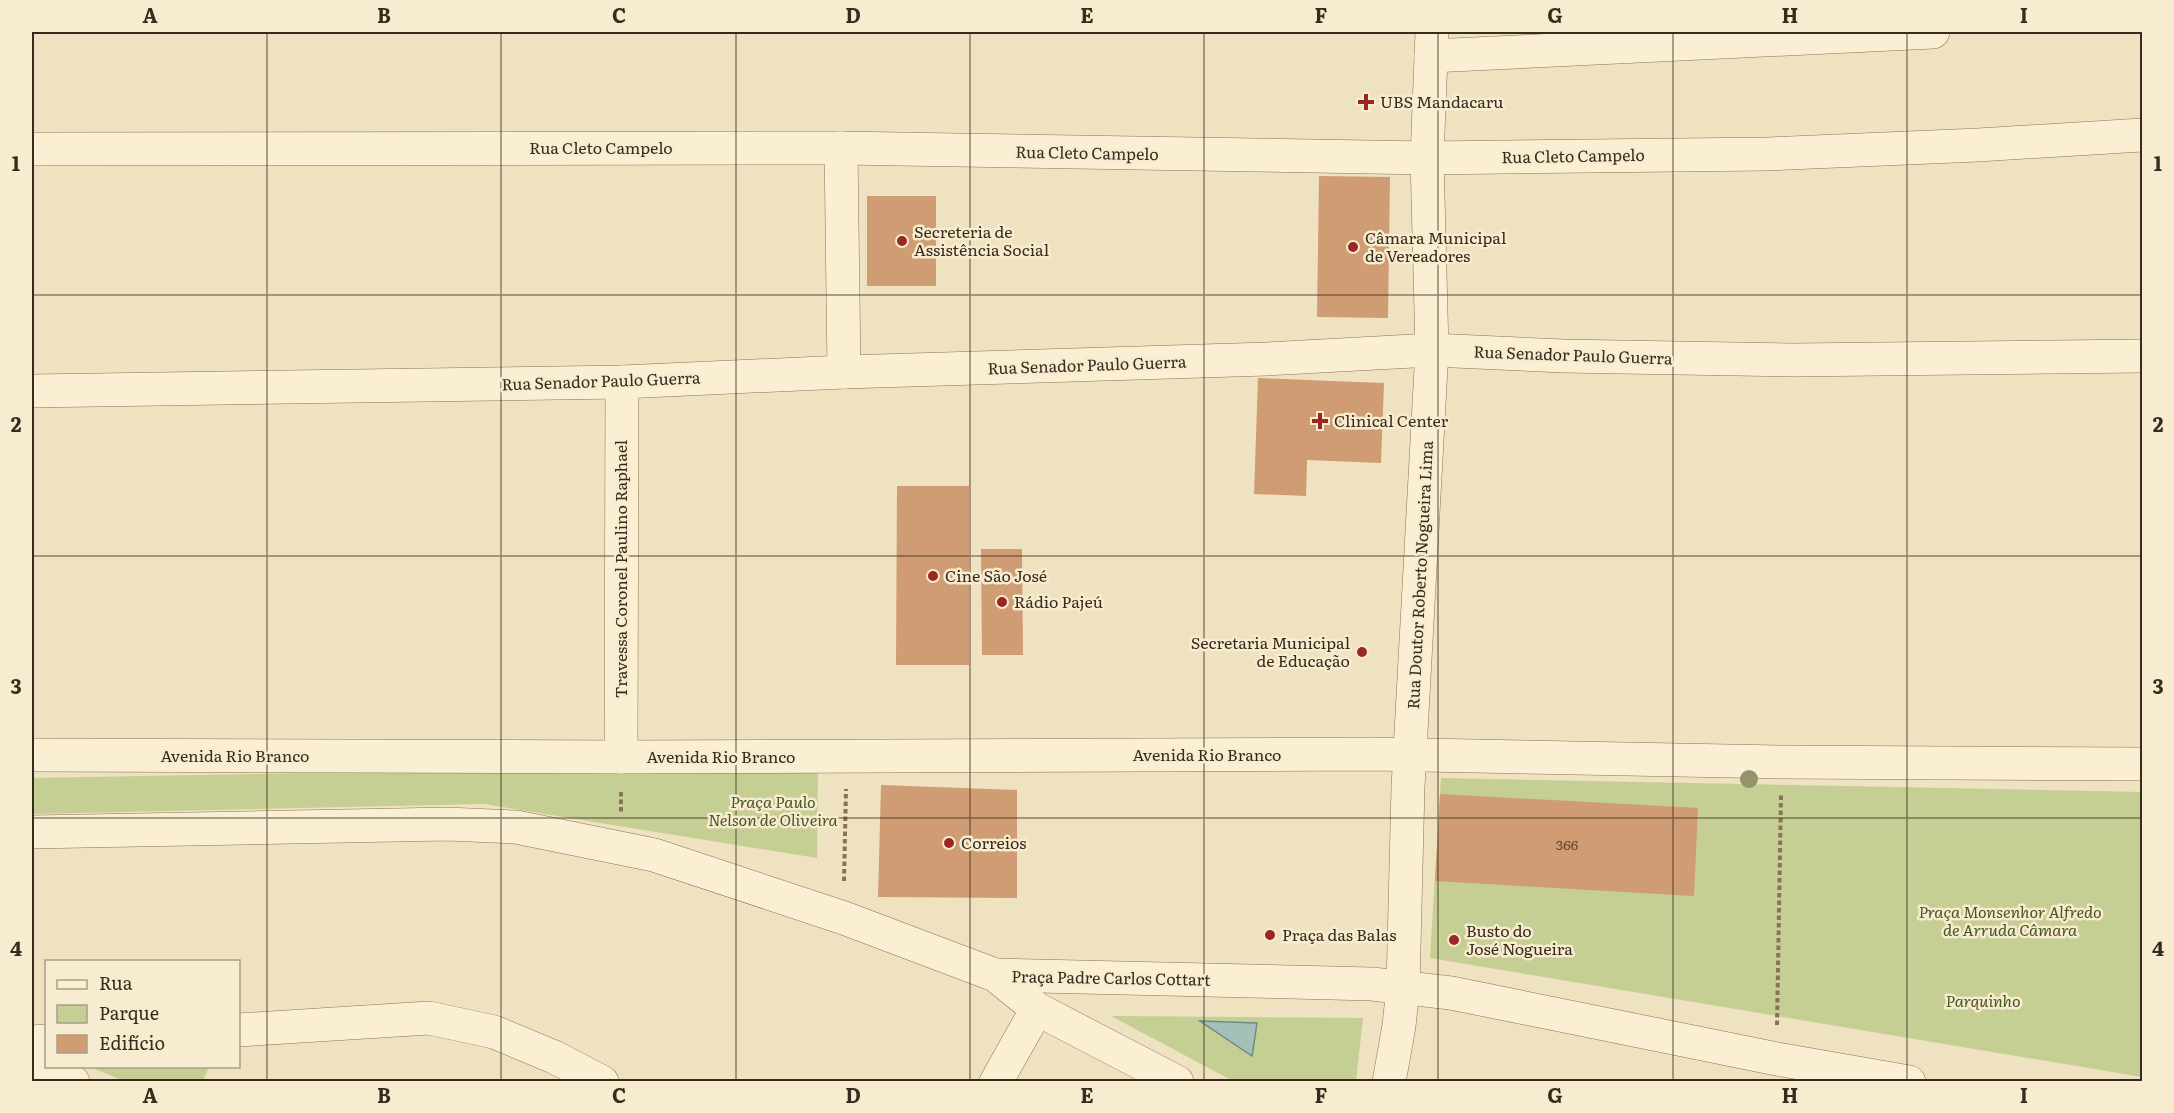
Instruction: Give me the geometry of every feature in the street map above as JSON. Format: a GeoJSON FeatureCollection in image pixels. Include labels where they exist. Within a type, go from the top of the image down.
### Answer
{"type":"FeatureCollection","features":[{"type":"Feature","properties":{"kind":"street"},"geometry":{"type":"LineString","coordinates":[[1431,44],[1933,32]]}},
{"type":"Feature","properties":{"kind":"street","name":"Rua Doutor Roberto Nogueira Lima"},"geometry":{"type":"LineString","coordinates":[[1389,1082],[1399,1026],[1402,987],[1405,866],[1432,350],[1427,158],[1431,44]]}},
{"type":"Feature","properties":{"kind":"street","name":"Rua Cleto Campelo"},"geometry":{"type":"LineString","coordinates":[[32,148],[841,148],[1427,158],[1766,154],[2142,135]]}},
{"type":"Feature","properties":{"kind":"street"},"geometry":{"type":"LineString","coordinates":[[841,148],[844,372]]}},
{"type":"Feature","properties":{"kind":"street","name":"Rua Senador Paulo Guerra"},"geometry":{"type":"LineString","coordinates":[[32,391],[622,382],[844,372],[1255,360],[1432,350],[1563,356],[1793,360],[2142,356]]}},
{"type":"Feature","properties":{"kind":"street","name":"Travessa Coronel Paulino Raphael"},"geometry":{"type":"LineString","coordinates":[[621,757],[622,382]]}},
{"type":"Feature","properties":{"kind":"street","name":"Avenida Rio Branco"},"geometry":{"type":"LineString","coordinates":[[32,754],[847,757],[1411,754]]}},
{"type":"Feature","properties":{"kind":"street"},"geometry":{"type":"LineString","coordinates":[[1411,754],[1782,762],[2142,764]]}},
{"type":"Feature","properties":{"kind":"street"},"geometry":{"type":"LineString","coordinates":[[32,832],[447,824],[516,827],[654,855],[844,918],[995,975]]}},
{"type":"Feature","properties":{"kind":"street","name":"Praça Padre Carlos Cottart"},"geometry":{"type":"LineString","coordinates":[[995,975],[1372,984],[1402,987]]}},
{"type":"Feature","properties":{"kind":"street","name":"Praça Padre Carlos Cottart"},"geometry":{"type":"LineString","coordinates":[[995,975],[1037,1009],[1177,1082]]}},
{"type":"Feature","properties":{"kind":"street"},"geometry":{"type":"LineString","coordinates":[[1402,987],[1450,993],[1777,1059],[1909,1082]]}},
{"type":"Feature","properties":{"kind":"street"},"geometry":{"type":"LineString","coordinates":[[996,1082],[1037,1009]]}},
{"type":"Feature","properties":{"kind":"street"},"geometry":{"type":"LineString","coordinates":[[240,1030],[429,1018],[494,1032],[554,1057],[602,1082]]}},
{"type":"Feature","properties":{"kind":"street"},"geometry":{"type":"LineString","coordinates":[[32,1069],[73,1082]]}},
{"type":"Feature","properties":{"kind":"path"},"geometry":{"type":"LineString","coordinates":[[621,757],[621,848]]}},
{"type":"Feature","properties":{"kind":"path"},"geometry":{"type":"LineString","coordinates":[[844,918],[847,757]]}},
{"type":"Feature","properties":{"kind":"path"},"geometry":{"type":"LineString","coordinates":[[1777,1059],[1782,762]]}},
{"type":"Feature","properties":{"kind":"green space","name":"Praça Paulo Nelson de Oliveira"},"geometry":{"type":"Polygon","coordinates":[[[483,770],[818,771],[817,858],[484,804],[32,814],[32,778],[483,770]]]}},
{"type":"Feature","properties":{"kind":"green space","name":"Praça Monsenhor Alfredo de Arruda Câmara"},"geometry":{"type":"Polygon","coordinates":[[[1441,778],[2142,792],[2142,1077],[1430,958],[1441,778]]]}},
{"type":"Feature","properties":{"kind":"green space"},"geometry":{"type":"Polygon","coordinates":[[[1111,1016],[1363,1018],[1356,1081],[1233,1081],[1111,1016]]]}},
{"type":"Feature","properties":{"kind":"green space"},"geometry":{"type":"Polygon","coordinates":[[[92,1068],[209,1068],[202,1082],[124,1081],[92,1068]]]}},
{"type":"Feature","properties":{"kind":"water"},"geometry":{"type":"Polygon","coordinates":[[[1200,1021],[1257,1023],[1252,1056],[1200,1021]]]}},
{"type":"Feature","properties":{"kind":"building","name":"Câmara Municipal de Vereadores"},"geometry":{"type":"Polygon","coordinates":[[[1319,176],[1390,177],[1388,318],[1317,317],[1319,176]]]}},
{"type":"Feature","properties":{"kind":"building","name":"Secreteria de Assistência Social"},"geometry":{"type":"Polygon","coordinates":[[[867,196],[936,196],[936,286],[867,286],[867,196]]]}},
{"type":"Feature","properties":{"kind":"building","name":"Clinical Center"},"geometry":{"type":"Polygon","coordinates":[[[1258,378],[1384,383],[1381,463],[1307,460],[1306,496],[1254,494],[1258,378]]]}},
{"type":"Feature","properties":{"kind":"building","name":"Cine São José"},"geometry":{"type":"Polygon","coordinates":[[[897,486],[969,486],[969,665],[896,665],[897,486]]]}},
{"type":"Feature","properties":{"kind":"building","name":"Rádio Pajeú"},"geometry":{"type":"Polygon","coordinates":[[[981,549],[1022,549],[1023,655],[982,655],[981,549]]]}},
{"type":"Feature","properties":{"kind":"building","name":"Correios"},"geometry":{"type":"Polygon","coordinates":[[[881,785],[1017,790],[1017,898],[878,897],[881,785]]]}},
{"type":"Feature","properties":{"kind":"building"},"geometry":{"type":"Polygon","coordinates":[[[1440,794],[1698,808],[1694,896],[1435,881],[1440,794]]]}},
{"type":"Feature","properties":{"kind":"place","name":"UBS Mandacaru"},"geometry":{"type":"Point","coordinates":[1366,102]}},
{"type":"Feature","properties":{"kind":"place","name":"Secreteria de Assistência Social"},"geometry":{"type":"Point","coordinates":[902,241]}},
{"type":"Feature","properties":{"kind":"place","name":"Câmara Municipal de Vereadores"},"geometry":{"type":"Point","coordinates":[1353,247]}},
{"type":"Feature","properties":{"kind":"place","name":"Clinical Center"},"geometry":{"type":"Point","coordinates":[1320,421]}},
{"type":"Feature","properties":{"kind":"place","name":"Cine São José"},"geometry":{"type":"Point","coordinates":[933,576]}},
{"type":"Feature","properties":{"kind":"place","name":"Rádio Pajeú"},"geometry":{"type":"Point","coordinates":[1002,602]}},
{"type":"Feature","properties":{"kind":"place","name":"Secretaria Municipal de Educação"},"geometry":{"type":"Point","coordinates":[1362,652]}},
{"type":"Feature","properties":{"kind":"place","name":"Correios"},"geometry":{"type":"Point","coordinates":[949,843]}},
{"type":"Feature","properties":{"kind":"place","name":"Praça das Balas"},"geometry":{"type":"Point","coordinates":[1270,935]}},
{"type":"Feature","properties":{"kind":"place","name":"Busto do José Nogueira"},"geometry":{"type":"Point","coordinates":[1454,940]}},
{"type":"Feature","properties":{"kind":"park label","name":"Parquinho"},"geometry":{"type":"Point","coordinates":[1983,1001]}}]}
